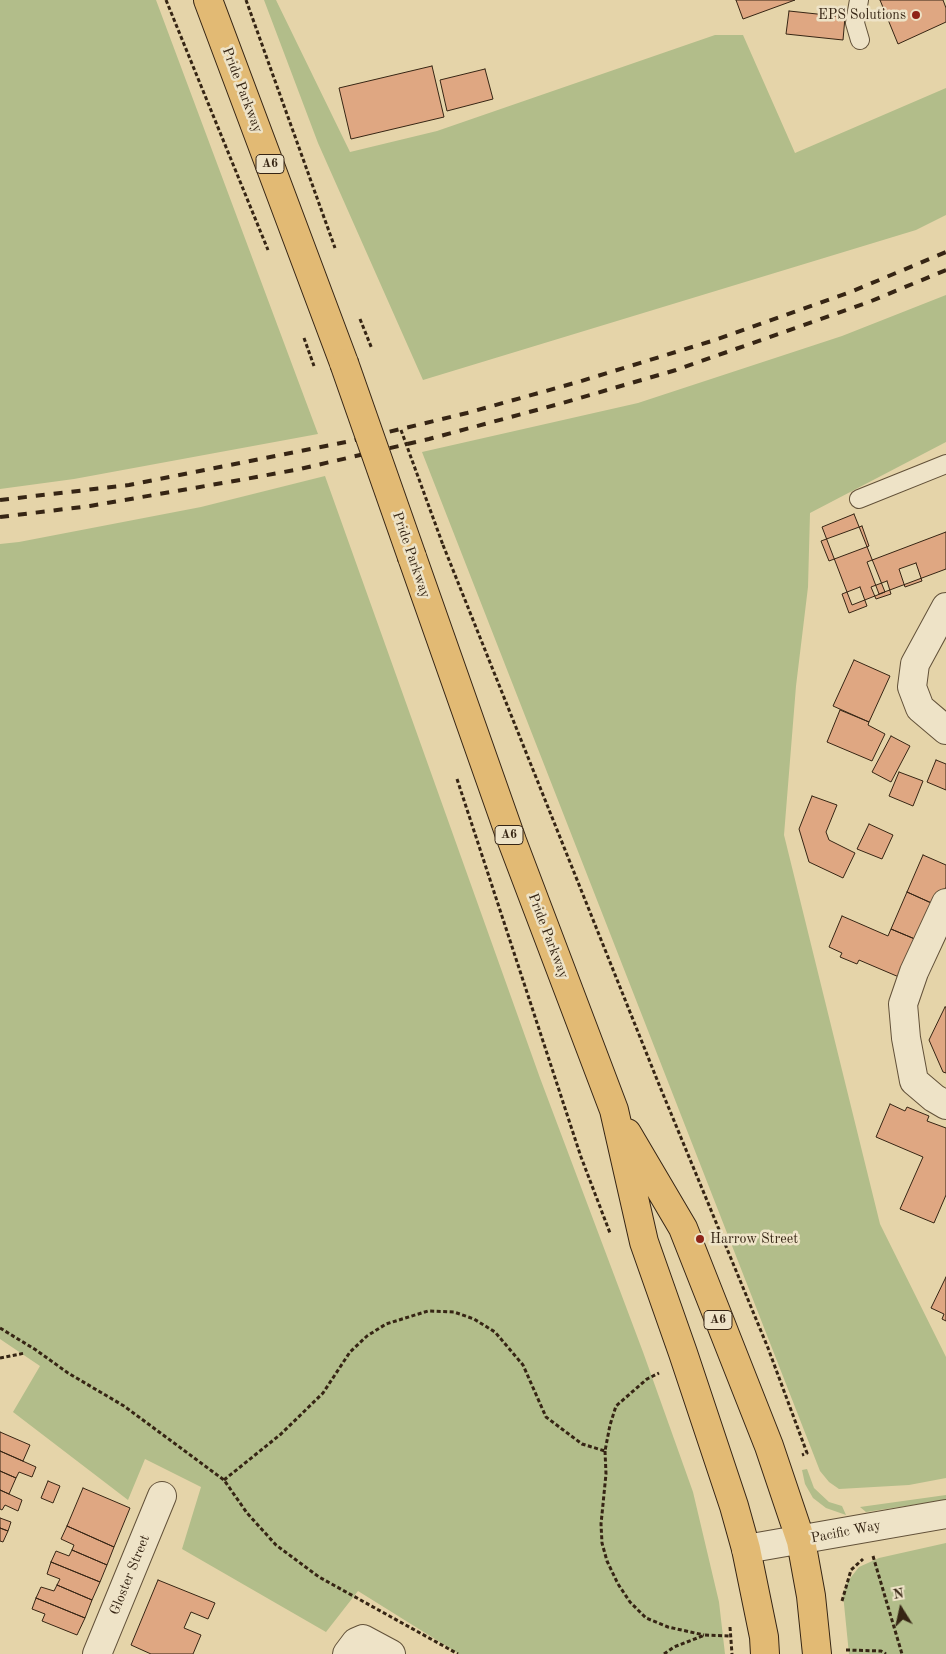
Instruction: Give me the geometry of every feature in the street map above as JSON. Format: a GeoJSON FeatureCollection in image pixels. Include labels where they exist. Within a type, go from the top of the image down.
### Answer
{"type":"FeatureCollection","features":[{"type":"Feature","properties":{"kind":"main road","name":"Pride Parkway"},"geometry":{"type":"LineString","coordinates":[[208,0],[332,329],[512,842],[614,1110]]}},
{"type":"Feature","properties":{"kind":"main road","name":"A6"},"geometry":{"type":"LineString","coordinates":[[614,1110],[683,1228],[769,1446],[801,1541],[811,1596],[817,1654]]}},
{"type":"Feature","properties":{"kind":"main road","name":"A6"},"geometry":{"type":"LineString","coordinates":[[614,1110],[644,1242],[734,1506],[746,1549],[765,1645]]}},
{"type":"Feature","properties":{"kind":"street"},"geometry":{"type":"LineString","coordinates":[[946,607],[915,664],[912,687],[920,708],[946,730]]}},
{"type":"Feature","properties":{"kind":"street"},"geometry":{"type":"LineString","coordinates":[[944,910],[914,972],[902,1004],[914,1081],[934,1098],[946,1105]]}},
{"type":"Feature","properties":{"kind":"street","name":"Gloster Street"},"geometry":{"type":"LineString","coordinates":[[97,1654],[162,1496]]}},
{"type":"Feature","properties":{"kind":"street","name":"Pacific Way"},"geometry":{"type":"LineString","coordinates":[[746,1549],[801,1541],[946,1514]]}},
{"type":"Feature","properties":{"kind":"street"},"geometry":{"type":"LineString","coordinates":[[347,1653],[356,1642],[363,1639],[392,1654]]}},
{"type":"Feature","properties":{"kind":"lane"},"geometry":{"type":"LineString","coordinates":[[859,0],[855,23],[860,40]]}},
{"type":"Feature","properties":{"kind":"lane"},"geometry":{"type":"LineString","coordinates":[[859,499],[946,464]]}},
{"type":"Feature","properties":{"kind":"path"},"geometry":{"type":"LineString","coordinates":[[166,0],[270,256]]}},
{"type":"Feature","properties":{"kind":"path"},"geometry":{"type":"LineString","coordinates":[[246,0],[337,255]]}},
{"type":"Feature","properties":{"kind":"path"},"geometry":{"type":"LineString","coordinates":[[357,310],[360,319]]}},
{"type":"Feature","properties":{"kind":"path"},"geometry":{"type":"LineString","coordinates":[[300,329],[304,338]]}},
{"type":"Feature","properties":{"kind":"path"},"geometry":{"type":"LineString","coordinates":[[444,545],[654,1073],[768,1348],[807,1453]]}},
{"type":"Feature","properties":{"kind":"path"},"geometry":{"type":"LineString","coordinates":[[454,772],[581,1157],[613,1241]]}},
{"type":"Feature","properties":{"kind":"path"},"geometry":{"type":"LineString","coordinates":[[224,1480],[280,1434],[323,1393],[350,1352],[367,1336],[386,1324],[428,1311],[454,1312],[474,1319],[495,1332],[523,1365],[546,1417],[582,1444],[605,1451]]}},
{"type":"Feature","properties":{"kind":"path"},"geometry":{"type":"LineString","coordinates":[[0,1328],[68,1373],[124,1406],[224,1480],[247,1513],[276,1545],[319,1577],[458,1654]]}},
{"type":"Feature","properties":{"kind":"path"},"geometry":{"type":"LineString","coordinates":[[0,1358],[25,1353]]}},
{"type":"Feature","properties":{"kind":"path"},"geometry":{"type":"LineString","coordinates":[[662,1371],[647,1379],[616,1406],[605,1451],[606,1474],[601,1524],[602,1543],[607,1561],[618,1584],[630,1602],[646,1618],[668,1628],[705,1635]]}},
{"type":"Feature","properties":{"kind":"path"},"geometry":{"type":"LineString","coordinates":[[872,1552],[902,1654]]}},
{"type":"Feature","properties":{"kind":"path"},"geometry":{"type":"LineString","coordinates":[[841,1606],[850,1570],[864,1558]]}},
{"type":"Feature","properties":{"kind":"path"},"geometry":{"type":"LineString","coordinates":[[845,1641],[846,1652]]}},
{"type":"Feature","properties":{"kind":"path"},"geometry":{"type":"LineString","coordinates":[[817,1654],[881,1651],[886,1654]]}},
{"type":"Feature","properties":{"kind":"green space"},"geometry":{"type":"Polygon","coordinates":[[[0,0],[156,0],[318,434],[74,479],[0,489],[0,0]]]}},
{"type":"Feature","properties":{"kind":"green space"},"geometry":{"type":"Polygon","coordinates":[[[264,0],[276,0],[350,152],[437,131],[715,35],[743,35],[795,153],[946,88],[946,215],[916,230],[423,380],[318,143],[264,0]]]}},
{"type":"Feature","properties":{"kind":"green space"},"geometry":{"type":"Polygon","coordinates":[[[946,295],[946,442],[810,513],[808,587],[796,686],[784,835],[880,1224],[946,1357],[946,1478],[909,1485],[839,1489],[829,1482],[820,1471],[422,452],[638,403],[842,336],[946,295]]]}},
{"type":"Feature","properties":{"kind":"green space"},"geometry":{"type":"Polygon","coordinates":[[[325,476],[540,1078],[643,1352],[693,1492],[719,1602],[725,1654],[459,1654],[358,1591],[326,1632],[182,1549],[201,1487],[145,1459],[128,1500],[13,1412],[40,1366],[0,1339],[0,544],[201,507],[325,476]]]}},
{"type":"Feature","properties":{"kind":"green space"},"geometry":{"type":"Polygon","coordinates":[[[807,1469],[814,1488],[829,1502],[842,1506],[846,1515],[826,1508],[813,1498],[805,1484],[802,1470],[807,1469]]]}},
{"type":"Feature","properties":{"kind":"green space"},"geometry":{"type":"Polygon","coordinates":[[[946,1495],[946,1500],[866,1512],[860,1507],[946,1495]]]}},
{"type":"Feature","properties":{"kind":"green space"},"geometry":{"type":"Polygon","coordinates":[[[946,1543],[946,1654],[849,1654],[843,1594],[848,1581],[859,1567],[879,1558],[946,1543]]]}},
{"type":"Feature","properties":{"kind":"building"},"geometry":{"type":"Polygon","coordinates":[[[736,0],[795,0],[743,19],[736,0]]]}},
{"type":"Feature","properties":{"kind":"building","name":"EPS Solutions"},"geometry":{"type":"Polygon","coordinates":[[[880,0],[943,0],[946,8],[946,22],[898,44],[880,0]]]}},
{"type":"Feature","properties":{"kind":"building"},"geometry":{"type":"Polygon","coordinates":[[[789,11],[845,17],[843,40],[786,34],[789,11]]]}},
{"type":"Feature","properties":{"kind":"building"},"geometry":{"type":"Polygon","coordinates":[[[432,66],[444,117],[351,139],[339,88],[432,66]]]}},
{"type":"Feature","properties":{"kind":"building"},"geometry":{"type":"Polygon","coordinates":[[[485,69],[493,99],[447,111],[440,80],[485,69]]]}},
{"type":"Feature","properties":{"kind":"building"},"geometry":{"type":"Polygon","coordinates":[[[854,514],[885,592],[852,605],[822,527],[854,514]]]}},
{"type":"Feature","properties":{"kind":"building"},"geometry":{"type":"Polygon","coordinates":[[[862,526],[869,546],[829,561],[821,541],[862,526]]]}},
{"type":"Feature","properties":{"kind":"building"},"geometry":{"type":"Polygon","coordinates":[[[946,532],[946,569],[879,594],[867,562],[946,532]]]}},
{"type":"Feature","properties":{"kind":"building"},"geometry":{"type":"Polygon","coordinates":[[[916,563],[922,581],[905,587],[899,569],[916,563]]]}},
{"type":"Feature","properties":{"kind":"building"},"geometry":{"type":"Polygon","coordinates":[[[887,581],[891,594],[876,599],[871,587],[887,581]]]}},
{"type":"Feature","properties":{"kind":"building"},"geometry":{"type":"Polygon","coordinates":[[[860,587],[867,606],[849,613],[842,594],[860,587]]]}},
{"type":"Feature","properties":{"kind":"building"},"geometry":{"type":"Polygon","coordinates":[[[854,660],[890,676],[869,722],[833,706],[854,660]]]}},
{"type":"Feature","properties":{"kind":"building"},"geometry":{"type":"Polygon","coordinates":[[[840,710],[869,722],[868,725],[885,734],[872,761],[827,742],[840,710]]]}},
{"type":"Feature","properties":{"kind":"building"},"geometry":{"type":"Polygon","coordinates":[[[891,736],[910,746],[891,782],[872,772],[891,736]]]}},
{"type":"Feature","properties":{"kind":"building"},"geometry":{"type":"Polygon","coordinates":[[[936,760],[946,764],[946,790],[927,782],[936,760]]]}},
{"type":"Feature","properties":{"kind":"building"},"geometry":{"type":"Polygon","coordinates":[[[899,772],[923,781],[913,806],[889,796],[899,772]]]}},
{"type":"Feature","properties":{"kind":"building"},"geometry":{"type":"Polygon","coordinates":[[[812,796],[837,805],[826,832],[829,840],[855,853],[843,878],[809,862],[799,829],[812,796]]]}},
{"type":"Feature","properties":{"kind":"building"},"geometry":{"type":"Polygon","coordinates":[[[869,824],[893,835],[882,859],[857,849],[869,824]]]}},
{"type":"Feature","properties":{"kind":"building"},"geometry":{"type":"Polygon","coordinates":[[[923,855],[946,865],[946,887],[938,906],[907,892],[923,855]]]}},
{"type":"Feature","properties":{"kind":"building"},"geometry":{"type":"Polygon","coordinates":[[[907,892],[938,906],[922,942],[891,929],[907,892]]]}},
{"type":"Feature","properties":{"kind":"building"},"geometry":{"type":"Polygon","coordinates":[[[842,916],[888,936],[891,929],[922,942],[906,980],[859,960],[857,964],[840,957],[842,953],[829,947],[842,916]]]}},
{"type":"Feature","properties":{"kind":"building"},"geometry":{"type":"Polygon","coordinates":[[[945,1007],[946,1073],[943,1072],[929,1040],[945,1007]]]}},
{"type":"Feature","properties":{"kind":"building"},"geometry":{"type":"Polygon","coordinates":[[[890,1104],[905,1111],[907,1107],[929,1116],[927,1121],[946,1128],[946,1195],[934,1223],[900,1209],[923,1157],[876,1137],[890,1104]]]}},
{"type":"Feature","properties":{"kind":"building"},"geometry":{"type":"Polygon","coordinates":[[[946,1277],[946,1321],[942,1319],[944,1314],[931,1308],[946,1277]]]}},
{"type":"Feature","properties":{"kind":"building"},"geometry":{"type":"Polygon","coordinates":[[[0,1432],[30,1445],[23,1461],[0,1451],[0,1432]]]}},
{"type":"Feature","properties":{"kind":"building"},"geometry":{"type":"Polygon","coordinates":[[[0,1451],[36,1467],[32,1477],[19,1472],[16,1478],[0,1471],[0,1451]]]}},
{"type":"Feature","properties":{"kind":"building"},"geometry":{"type":"Polygon","coordinates":[[[0,1471],[16,1478],[9,1494],[0,1490],[0,1471]]]}},
{"type":"Feature","properties":{"kind":"building"},"geometry":{"type":"Polygon","coordinates":[[[48,1481],[60,1486],[53,1503],[41,1498],[48,1481]]]}},
{"type":"Feature","properties":{"kind":"building"},"geometry":{"type":"Polygon","coordinates":[[[83,1488],[130,1508],[114,1547],[67,1526],[83,1488]]]}},
{"type":"Feature","properties":{"kind":"building"},"geometry":{"type":"Polygon","coordinates":[[[0,1490],[22,1500],[18,1511],[5,1505],[2,1510],[0,1509],[0,1490]]]}},
{"type":"Feature","properties":{"kind":"building"},"geometry":{"type":"Polygon","coordinates":[[[0,1518],[11,1522],[8,1531],[0,1528],[0,1518]]]}},
{"type":"Feature","properties":{"kind":"building"},"geometry":{"type":"Polygon","coordinates":[[[67,1526],[114,1547],[107,1565],[72,1550],[74,1545],[61,1539],[67,1526]]]}},
{"type":"Feature","properties":{"kind":"building"},"geometry":{"type":"Polygon","coordinates":[[[0,1528],[8,1531],[3,1542],[0,1541],[0,1528]]]}},
{"type":"Feature","properties":{"kind":"building"},"geometry":{"type":"Polygon","coordinates":[[[72,1550],[107,1565],[100,1582],[51,1562],[56,1551],[69,1556],[72,1550]]]}},
{"type":"Feature","properties":{"kind":"building"},"geometry":{"type":"Polygon","coordinates":[[[51,1562],[100,1582],[92,1600],[57,1585],[60,1579],[47,1574],[51,1562]]]}},
{"type":"Feature","properties":{"kind":"building"},"geometry":{"type":"Polygon","coordinates":[[[158,1580],[215,1603],[208,1619],[191,1612],[184,1628],[201,1635],[193,1654],[151,1654],[131,1645],[158,1580]]]}},
{"type":"Feature","properties":{"kind":"building"},"geometry":{"type":"Polygon","coordinates":[[[57,1585],[92,1600],[85,1618],[36,1598],[41,1587],[54,1591],[57,1585]]]}},
{"type":"Feature","properties":{"kind":"building"},"geometry":{"type":"Polygon","coordinates":[[[36,1598],[85,1618],[77,1635],[42,1621],[45,1614],[32,1609],[36,1598]]]}},
{"type":"Feature","properties":{"kind":"railway"},"geometry":{"type":"LineString","coordinates":[[0,500],[129,485],[351,441],[467,413],[578,382],[715,340],[853,291],[946,252]]}},
{"type":"Feature","properties":{"kind":"railway"},"geometry":{"type":"LineString","coordinates":[[0,517],[90,506],[240,480],[300,469],[429,439],[676,370],[869,302],[946,270]]}},
{"type":"Feature","properties":{"kind":"place","name":"EPS Solutions"},"geometry":{"type":"Point","coordinates":[916,15]}},
{"type":"Feature","properties":{"kind":"place","name":"Harrow Street"},"geometry":{"type":"Point","coordinates":[700,1239]}}]}
